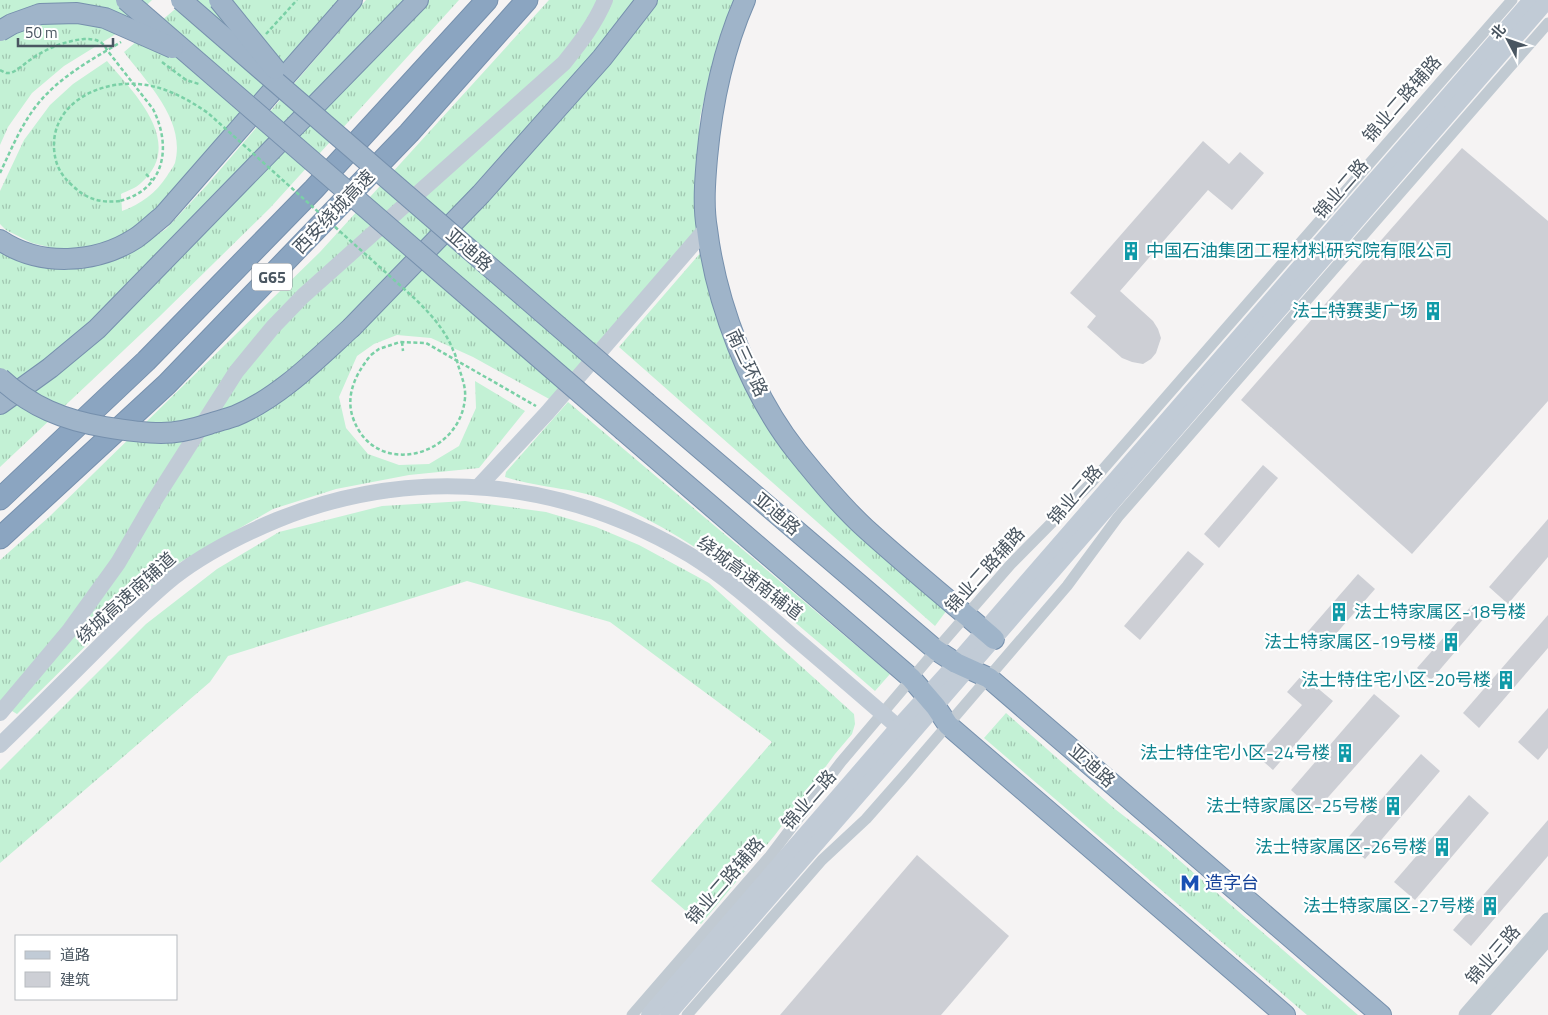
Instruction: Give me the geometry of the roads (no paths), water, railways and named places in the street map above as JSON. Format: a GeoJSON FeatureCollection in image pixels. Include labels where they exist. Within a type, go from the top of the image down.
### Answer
{"type":"FeatureCollection","features":[{"type":"Feature","properties":{"kind":"highway","name":"亚迪路"},"geometry":{"type":"LineString","coordinates":[[126,0],[912,678],[948,725],[1285,1015]]}},
{"type":"Feature","properties":{"kind":"highway","name":"亚迪路"},"geometry":{"type":"LineString","coordinates":[[182,0],[647,404],[936,650],[962,666],[989,678],[1381,1015]]}},
{"type":"Feature","properties":{"kind":"highway"},"geometry":{"type":"LineString","coordinates":[[219,0],[309,112]]}},
{"type":"Feature","properties":{"kind":"highway"},"geometry":{"type":"LineString","coordinates":[[0,240],[26,253],[55,259],[82,258],[109,251],[135,238],[163,216],[352,0]]}},
{"type":"Feature","properties":{"kind":"highway"},"geometry":{"type":"LineString","coordinates":[[0,404],[50,368],[97,329],[418,0]]}},
{"type":"Feature","properties":{"kind":"highway","name":"西安绕城高速"},"geometry":{"type":"LineString","coordinates":[[0,499],[146,361],[314,189],[487,0]]}},
{"type":"Feature","properties":{"kind":"highway","name":"西安绕城高速"},"geometry":{"type":"LineString","coordinates":[[0,538],[167,384],[409,133],[527,0]]}},
{"type":"Feature","properties":{"kind":"highway"},"geometry":{"type":"LineString","coordinates":[[0,378],[30,401],[57,416],[90,424],[162,434],[188,430],[236,416],[262,401],[298,376],[352,327],[481,194],[602,58],[647,0]]}},
{"type":"Feature","properties":{"kind":"highway","name":"南三环路"},"geometry":{"type":"LineString","coordinates":[[745,0],[735,23],[722,66],[714,104],[705,186],[706,229],[723,307],[753,379],[781,430],[814,472],[864,527],[990,634]]}},
{"type":"Feature","properties":{"kind":"highway"},"geometry":{"type":"LineString","coordinates":[[0,31],[12,24],[40,14],[77,14],[105,18],[191,56]]}},
{"type":"Feature","properties":{"kind":"main road"},"geometry":{"type":"LineString","coordinates":[[0,713],[69,631],[118,563],[236,372],[267,335],[303,296],[564,63],[585,37],[599,15],[605,0]]}},
{"type":"Feature","properties":{"kind":"main road","name":"锦业二路"},"geometry":{"type":"LineString","coordinates":[[990,634],[1531,0]]}},
{"type":"Feature","properties":{"kind":"main road","name":"锦业二路"},"geometry":{"type":"LineString","coordinates":[[649,1015],[932,702],[1548,0]]}},
{"type":"Feature","properties":{"kind":"main road"},"geometry":{"type":"LineString","coordinates":[[479,486],[547,413],[706,229]]}},
{"type":"Feature","properties":{"kind":"main road","name":"绕城高速南辅道"},"geometry":{"type":"LineString","coordinates":[[0,745],[122,624],[175,577],[234,540],[252,530],[297,512],[341,499],[390,489],[439,485],[479,486],[529,493],[572,503],[604,513],[660,538],[690,556],[746,596],[904,732]]}},
{"type":"Feature","properties":{"kind":"main road","name":"锦业二路"},"geometry":{"type":"LineString","coordinates":[[668,1015],[904,732]]}},
{"type":"Feature","properties":{"kind":"street","name":"锦业二路辅路"},"geometry":{"type":"LineString","coordinates":[[632,1015],[770,856],[841,762],[936,650],[1011,564],[1091,483],[1512,0]]}},
{"type":"Feature","properties":{"kind":"street"},"geometry":{"type":"LineString","coordinates":[[687,1015],[822,860],[866,820],[1067,586],[1118,518],[1548,23]]}},
{"type":"Feature","properties":{"kind":"street","name":"锦业三路"},"geometry":{"type":"LineString","coordinates":[[1466,1015],[1548,920]]}},
{"type":"Feature","properties":{"kind":"street","name":"锦业三路"},"geometry":{"type":"LineString","coordinates":[[1481,1015],[1548,938]]}},
{"type":"Feature","properties":{"kind":"place","name":"中国石油集团工程材料研究院有限公司"},"geometry":{"type":"Point","coordinates":[1131,251]}},
{"type":"Feature","properties":{"kind":"place","name":"法士特赛斐广场"},"geometry":{"type":"Point","coordinates":[1433,311]}},
{"type":"Feature","properties":{"kind":"place","name":"法士特家属区-18号楼"},"geometry":{"type":"Point","coordinates":[1339,612]}},
{"type":"Feature","properties":{"kind":"place","name":"法士特家属区-19号楼"},"geometry":{"type":"Point","coordinates":[1451,642]}},
{"type":"Feature","properties":{"kind":"place","name":"法士特住宅小区-20号楼"},"geometry":{"type":"Point","coordinates":[1506,680]}},
{"type":"Feature","properties":{"kind":"place","name":"法士特住宅小区-24号楼"},"geometry":{"type":"Point","coordinates":[1345,753]}},
{"type":"Feature","properties":{"kind":"place","name":"法士特家属区-25号楼"},"geometry":{"type":"Point","coordinates":[1393,806]}},
{"type":"Feature","properties":{"kind":"place","name":"法士特家属区-26号楼"},"geometry":{"type":"Point","coordinates":[1442,847]}},
{"type":"Feature","properties":{"kind":"place","name":"造字台"},"geometry":{"type":"Point","coordinates":[1190,883]}},
{"type":"Feature","properties":{"kind":"place","name":"法士特家属区-27号楼"},"geometry":{"type":"Point","coordinates":[1490,906]}}]}
